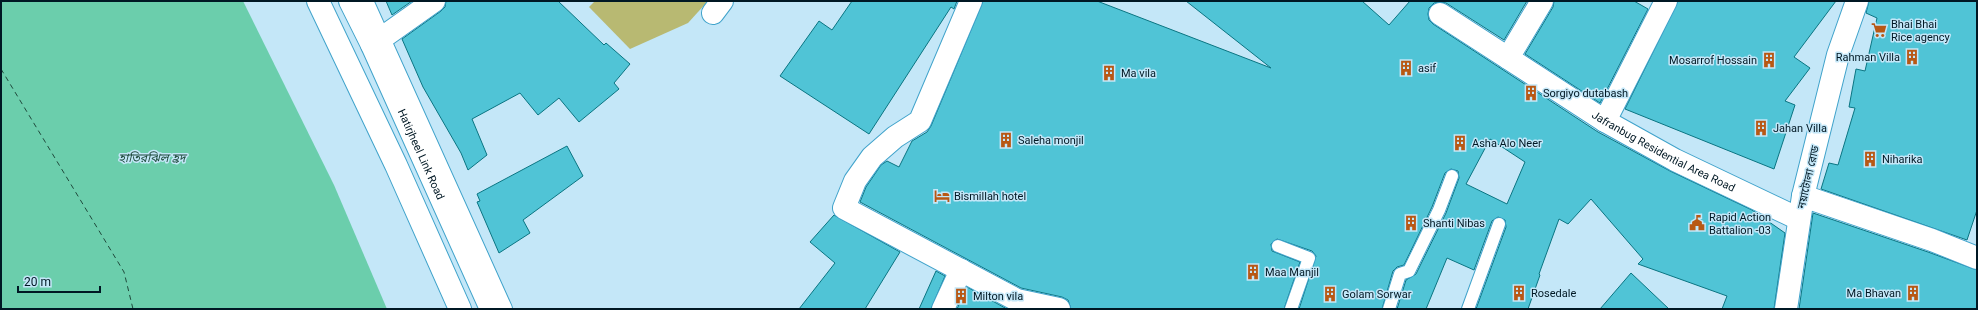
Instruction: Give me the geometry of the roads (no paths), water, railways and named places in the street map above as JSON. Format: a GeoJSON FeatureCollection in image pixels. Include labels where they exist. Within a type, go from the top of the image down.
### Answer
{"type":"FeatureCollection","features":[{"type":"Feature","properties":{"kind":"street"},"geometry":{"type":"LineString","coordinates":[[318,1],[396,164],[460,309]]}},
{"type":"Feature","properties":{"kind":"street","name":"Hatirjheel Link Road"},"geometry":{"type":"LineString","coordinates":[[350,1],[372,45],[491,309]]}},
{"type":"Feature","properties":{"kind":"street"},"geometry":{"type":"LineString","coordinates":[[364,1],[503,309]]}},
{"type":"Feature","properties":{"kind":"street"},"geometry":{"type":"LineString","coordinates":[[372,45],[434,1]]}},
{"type":"Feature","properties":{"kind":"street"},"geometry":{"type":"LineString","coordinates":[[971,1],[920,121],[895,138],[872,157],[855,181],[844,208],[1017,300],[1059,309]]}},
{"type":"Feature","properties":{"kind":"street"},"geometry":{"type":"LineString","coordinates":[[1508,58],[1542,1]]}},
{"type":"Feature","properties":{"kind":"street"},"geometry":{"type":"LineString","coordinates":[[1605,121],[1666,1]]}},
{"type":"Feature","properties":{"kind":"street","name":"নয়াটোলা রোড"},"geometry":{"type":"LineString","coordinates":[[1786,309],[1803,196],[1838,55],[1857,1]]}},
{"type":"Feature","properties":{"kind":"street","name":"Jafranbug Residential Area Road"},"geometry":{"type":"LineString","coordinates":[[1440,14],[1605,121],[1675,160],[1799,219]]}},
{"type":"Feature","properties":{"kind":"street"},"geometry":{"type":"LineString","coordinates":[[1803,196],[1932,240],[1977,258]]}},
{"type":"Feature","properties":{"kind":"street"},"geometry":{"type":"LineString","coordinates":[[943,309],[961,270]]}},
{"type":"Feature","properties":{"kind":"lane"},"geometry":{"type":"LineString","coordinates":[[1389,309],[1400,274],[1409,271],[1440,210],[1452,176]]}},
{"type":"Feature","properties":{"kind":"lane"},"geometry":{"type":"LineString","coordinates":[[1468,309],[1500,224]]}},
{"type":"Feature","properties":{"kind":"lane"},"geometry":{"type":"LineString","coordinates":[[1278,246],[1309,258],[1291,309]]}},
{"type":"Feature","properties":{"kind":"water","name":"হাতিরঝিল হ্রদ"},"geometry":{"type":"Polygon","coordinates":[[[1,1],[243,1],[334,185],[387,309],[1,309],[1,1]]]}},
{"type":"Feature","properties":{"kind":"place","name":"Bhai Bhai Rice agency"},"geometry":{"type":"Point","coordinates":[1879,30]}},
{"type":"Feature","properties":{"kind":"place","name":"Rahman Villa"},"geometry":{"type":"Point","coordinates":[1912,57]}},
{"type":"Feature","properties":{"kind":"place","name":"Mosarrof Hossain"},"geometry":{"type":"Point","coordinates":[1769,60]}},
{"type":"Feature","properties":{"kind":"place","name":"asif"},"geometry":{"type":"Point","coordinates":[1406,68]}},
{"type":"Feature","properties":{"kind":"place","name":"Ma vila"},"geometry":{"type":"Point","coordinates":[1109,73]}},
{"type":"Feature","properties":{"kind":"place","name":"Sorgiyo dutabash"},"geometry":{"type":"Point","coordinates":[1531,93]}},
{"type":"Feature","properties":{"kind":"place","name":"Jahan Villa"},"geometry":{"type":"Point","coordinates":[1761,128]}},
{"type":"Feature","properties":{"kind":"place","name":"Saleha monjil"},"geometry":{"type":"Point","coordinates":[1006,140]}},
{"type":"Feature","properties":{"kind":"place","name":"Asha Alo Neer"},"geometry":{"type":"Point","coordinates":[1460,143]}},
{"type":"Feature","properties":{"kind":"place","name":"Niharika"},"geometry":{"type":"Point","coordinates":[1870,159]}},
{"type":"Feature","properties":{"kind":"place","name":"Bismillah hotel"},"geometry":{"type":"Point","coordinates":[942,196]}},
{"type":"Feature","properties":{"kind":"place","name":"Shanti Nibas"},"geometry":{"type":"Point","coordinates":[1411,223]}},
{"type":"Feature","properties":{"kind":"place","name":"Rapid Action Battalion -03"},"geometry":{"type":"Point","coordinates":[1697,223]}},
{"type":"Feature","properties":{"kind":"place","name":"Maa Manjil"},"geometry":{"type":"Point","coordinates":[1253,272]}},
{"type":"Feature","properties":{"kind":"place","name":"Rosedale"},"geometry":{"type":"Point","coordinates":[1519,293]}},
{"type":"Feature","properties":{"kind":"place","name":"Ma Bhavan"},"geometry":{"type":"Point","coordinates":[1913,293]}},
{"type":"Feature","properties":{"kind":"place","name":"Golam Sorwar"},"geometry":{"type":"Point","coordinates":[1330,294]}},
{"type":"Feature","properties":{"kind":"place","name":"Milton vila"},"geometry":{"type":"Point","coordinates":[961,296]}}]}
